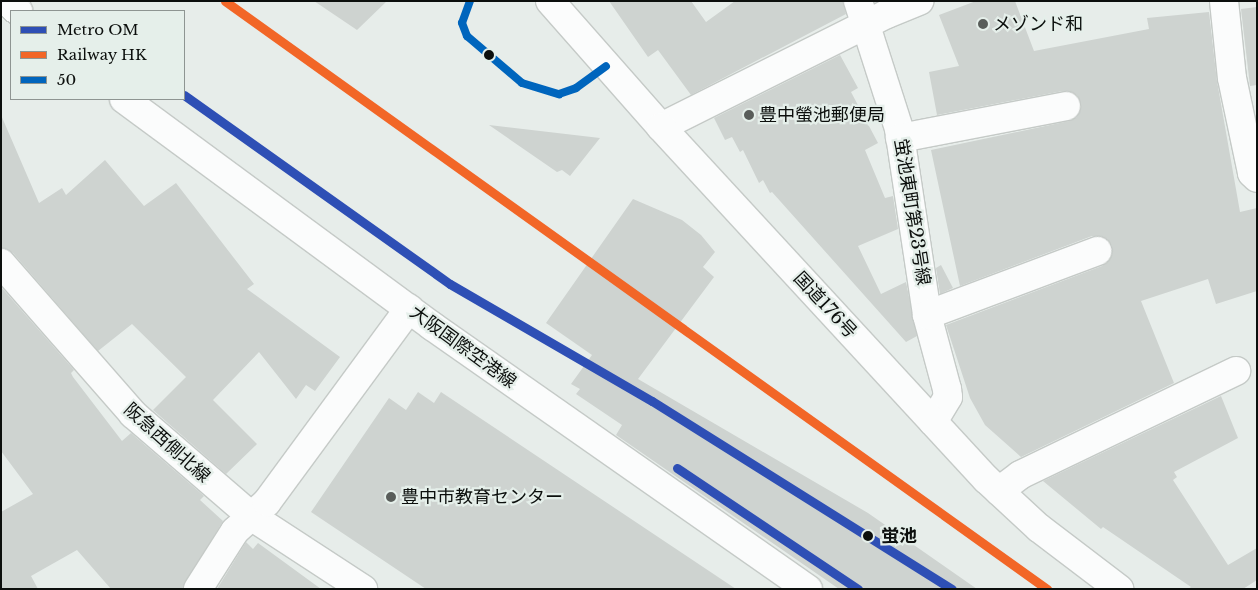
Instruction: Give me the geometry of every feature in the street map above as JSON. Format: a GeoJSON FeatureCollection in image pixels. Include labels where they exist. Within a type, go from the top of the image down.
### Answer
{"type":"FeatureCollection","features":[{"type":"Feature","properties":{"kind":"main road"},"geometry":{"type":"LineString","coordinates":[[6,1],[17,10]]}},
{"type":"Feature","properties":{"kind":"main road","name":"国道176号"},"geometry":{"type":"LineString","coordinates":[[550,1],[661,127],[999,491],[1038,528],[1119,589]]}},
{"type":"Feature","properties":{"kind":"main road"},"geometry":{"type":"LineString","coordinates":[[661,127],[861,13],[919,1]]}},
{"type":"Feature","properties":{"kind":"main road"},"geometry":{"type":"LineString","coordinates":[[1224,1],[1232,78],[1252,173],[1257,178]]}},
{"type":"Feature","properties":{"kind":"main road","name":"蛍池東町第23号線"},"geometry":{"type":"LineString","coordinates":[[861,13],[900,138],[927,315],[948,397],[933,422]]}},
{"type":"Feature","properties":{"kind":"main road","name":"大阪国際空港線"},"geometry":{"type":"LineString","coordinates":[[125,100],[410,309],[808,589]]}},
{"type":"Feature","properties":{"kind":"main road"},"geometry":{"type":"LineString","coordinates":[[900,138],[1066,106]]}},
{"type":"Feature","properties":{"kind":"main road"},"geometry":{"type":"LineString","coordinates":[[927,315],[1097,252]]}},
{"type":"Feature","properties":{"kind":"main road","name":"阪急西側北線"},"geometry":{"type":"LineString","coordinates":[[1,263],[124,406],[251,516],[363,589]]}},
{"type":"Feature","properties":{"kind":"main road"},"geometry":{"type":"LineString","coordinates":[[198,589],[235,531],[267,502],[410,309]]}},
{"type":"Feature","properties":{"kind":"main road"},"geometry":{"type":"LineString","coordinates":[[999,491],[1020,475],[1236,372]]}},
{"type":"Feature","properties":{"kind":"building"},"geometry":{"type":"Polygon","coordinates":[[[314,1],[387,1],[357,30],[314,1]]]}},
{"type":"Feature","properties":{"kind":"building"},"geometry":{"type":"Polygon","coordinates":[[[609,1],[691,1],[706,22],[735,1],[843,1],[846,14],[691,95],[658,50],[648,57],[609,1]]]}},
{"type":"Feature","properties":{"kind":"building"},"geometry":{"type":"Polygon","coordinates":[[[976,1],[1015,1],[1034,51],[1149,29],[1147,18],[1209,12],[1217,81],[1240,212],[1257,208],[1257,291],[1216,304],[1208,279],[1141,301],[1174,383],[1021,457],[985,425],[970,398],[946,325],[1102,266],[1109,260],[1112,246],[1106,239],[1092,236],[960,286],[931,150],[1069,121],[1077,117],[1081,104],[1077,95],[1063,91],[937,115],[929,72],[959,66],[939,15],[976,1]]]}},
{"type":"Feature","properties":{"kind":"building"},"geometry":{"type":"Polygon","coordinates":[[[1257,7],[1257,85],[1250,86],[1241,9],[1257,7]]]}},
{"type":"Feature","properties":{"kind":"building"},"geometry":{"type":"Polygon","coordinates":[[[840,55],[858,88],[851,92],[878,143],[865,150],[885,198],[893,196],[898,229],[858,246],[881,294],[906,282],[917,336],[906,342],[772,192],[770,193],[763,180],[759,183],[743,150],[740,152],[732,137],[725,140],[714,118],[840,55]]]}},
{"type":"Feature","properties":{"kind":"building"},"geometry":{"type":"Polygon","coordinates":[[[1,115],[39,203],[62,188],[66,195],[105,160],[144,206],[176,183],[254,284],[247,289],[340,357],[315,391],[306,385],[296,399],[259,352],[213,400],[257,444],[226,474],[153,410],[186,377],[132,324],[98,351],[13,253],[1,248],[1,115]]]}},
{"type":"Feature","properties":{"kind":"building"},"geometry":{"type":"Polygon","coordinates":[[[489,125],[600,138],[570,176],[562,170],[557,172],[489,125]]]}},
{"type":"Feature","properties":{"kind":"building"},"geometry":{"type":"Polygon","coordinates":[[[633,199],[682,220],[701,235],[715,252],[703,267],[714,277],[638,379],[868,513],[977,589],[839,589],[616,435],[622,425],[576,394],[580,389],[571,384],[592,355],[546,323],[633,199]]]}},
{"type":"Feature","properties":{"kind":"building"},"geometry":{"type":"Polygon","coordinates":[[[941,265],[953,288],[940,294],[936,268],[941,265]]]}},
{"type":"Feature","properties":{"kind":"building"},"geometry":{"type":"Polygon","coordinates":[[[1,287],[74,370],[71,373],[73,377],[122,441],[131,433],[204,496],[200,500],[223,521],[182,589],[111,589],[77,550],[31,576],[38,589],[1,589],[1,512],[33,494],[1,451],[1,287]]]}},
{"type":"Feature","properties":{"kind":"building"},"geometry":{"type":"Polygon","coordinates":[[[418,392],[434,403],[441,392],[736,589],[426,589],[311,512],[389,398],[406,410],[418,392]]]}},
{"type":"Feature","properties":{"kind":"building"},"geometry":{"type":"Polygon","coordinates":[[[1221,396],[1238,438],[1174,472],[1177,477],[1173,480],[1228,565],[1257,548],[1257,580],[1243,589],[1188,589],[1191,587],[1103,527],[1101,529],[1043,481],[1221,396]]]}},
{"type":"Feature","properties":{"kind":"building"},"geometry":{"type":"Polygon","coordinates":[[[246,542],[253,549],[258,543],[321,589],[217,589],[246,542]]]}},
{"type":"Feature","properties":{"kind":"metro line","name":"OM"},"geometry":{"type":"LineString","coordinates":[[185,96],[450,284],[652,401],[952,589]]}},
{"type":"Feature","properties":{"kind":"metro line","name":"OM"},"geometry":{"type":"LineString","coordinates":[[677,468],[858,589]]}},
{"type":"Feature","properties":{"kind":"rail line","name":"HK"},"geometry":{"type":"LineString","coordinates":[[225,1],[1047,589]]}},
{"type":"Feature","properties":{"kind":"transit line","name":"50"},"geometry":{"type":"LineString","coordinates":[[470,1],[462,23],[467,36],[522,83],[559,94],[576,88],[606,66]]}},
{"type":"Feature","properties":{"kind":"place","name":"メゾンド和"},"geometry":{"type":"Point","coordinates":[983,24]}},
{"type":"Feature","properties":{"kind":"place","name":"豊中螢池郵便局"},"geometry":{"type":"Point","coordinates":[749,115]}},
{"type":"Feature","properties":{"kind":"place","name":"豊中市教育センター"},"geometry":{"type":"Point","coordinates":[391,497]}},
{"type":"Feature","properties":{"kind":"place","name":"蛍池"},"geometry":{"type":"Point","coordinates":[868,536]}}]}
